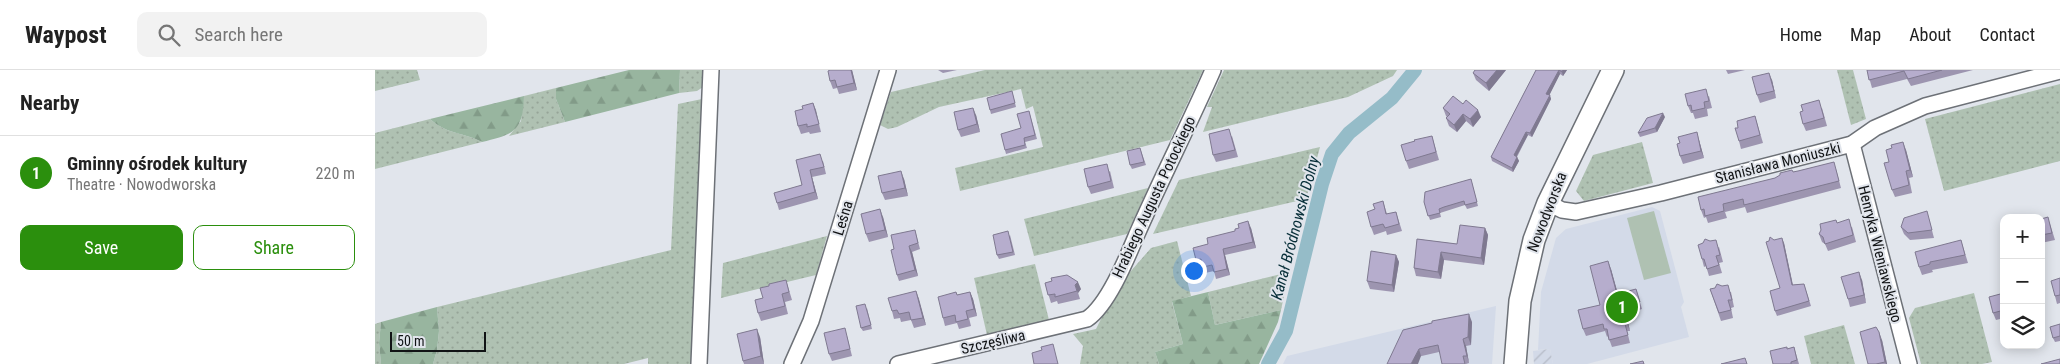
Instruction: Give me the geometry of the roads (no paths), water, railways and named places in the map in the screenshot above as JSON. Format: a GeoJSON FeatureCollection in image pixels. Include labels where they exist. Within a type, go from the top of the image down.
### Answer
{"type":"FeatureCollection","features":[{"type":"Feature","properties":{"kind":"main road","name":"Nowodworska"},"geometry":{"type":"LineString","coordinates":[[1515,364],[1517,323],[1524,280],[1534,240],[1547,203],[1613,70]]}},
{"type":"Feature","properties":{"kind":"street"},"geometry":{"type":"LineString","coordinates":[[699,364],[711,70]]}},
{"type":"Feature","properties":{"kind":"street","name":"Leśna"},"geometry":{"type":"LineString","coordinates":[[792,364],[814,312],[888,70]]}},
{"type":"Feature","properties":{"kind":"street","name":"Hrabiego Augusta Potockiego"},"geometry":{"type":"LineString","coordinates":[[1087,319],[1102,306],[1133,245],[1213,70]]}},
{"type":"Feature","properties":{"kind":"street","name":"Stanisława Moniuszki"},"geometry":{"type":"LineString","coordinates":[[1547,203],[1562,210],[1576,212],[1661,193],[1853,144],[1875,128],[1925,106],[2060,71]]}},
{"type":"Feature","properties":{"kind":"street","name":"Henryka Wieniawskiego"},"geometry":{"type":"LineString","coordinates":[[1853,144],[1909,364]]}},
{"type":"Feature","properties":{"kind":"street","name":"Szczęśliwa"},"geometry":{"type":"LineString","coordinates":[[898,364],[1087,319]]}},
{"type":"Feature","properties":{"kind":"waterway","name":"Kanał Bródnowski Dolny"},"geometry":{"type":"LineString","coordinates":[[1268,364],[1286,331],[1322,184],[1332,154],[1349,133],[1392,98],[1415,70]]}},
{"type":"Feature","properties":{"kind":"place","name":"Gminny ośrodek kultury"},"geometry":{"type":"Point","coordinates":[1622,307]}}]}
